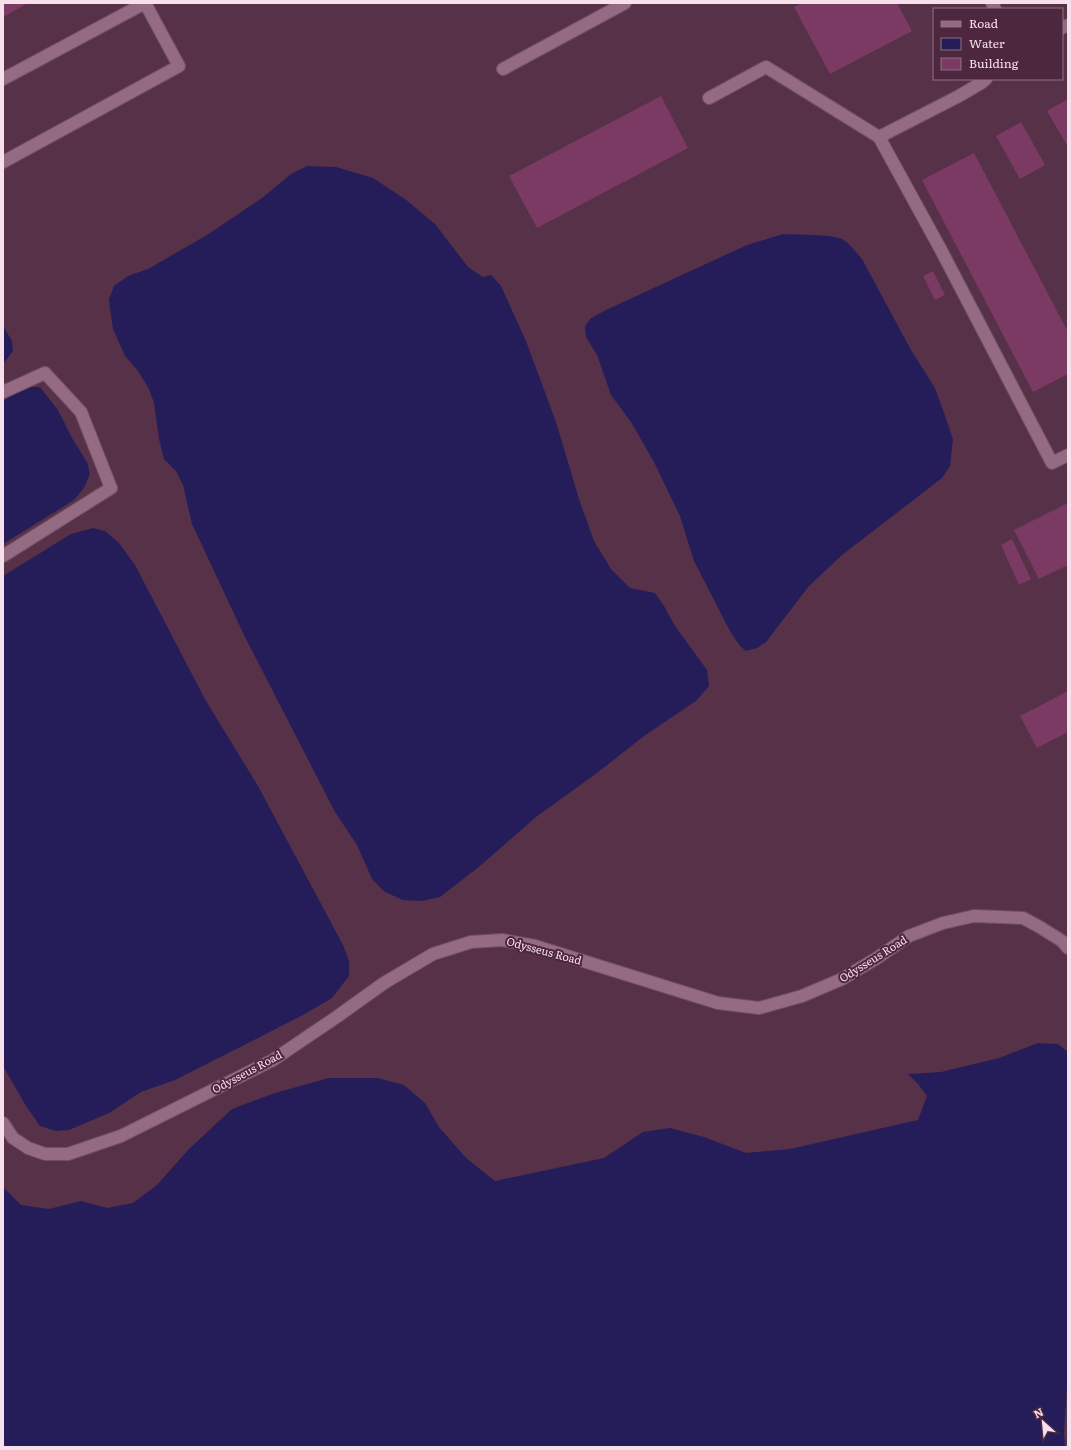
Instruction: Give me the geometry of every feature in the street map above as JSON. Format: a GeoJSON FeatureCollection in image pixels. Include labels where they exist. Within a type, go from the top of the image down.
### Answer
{"type":"FeatureCollection","features":[{"type":"Feature","properties":{"kind":"street"},"geometry":{"type":"LineString","coordinates":[[3,79],[145,3],[179,66],[3,162]]}},
{"type":"Feature","properties":{"kind":"street"},"geometry":{"type":"LineString","coordinates":[[503,69],[625,3]]}},
{"type":"Feature","properties":{"kind":"street"},"geometry":{"type":"LineString","coordinates":[[709,98],[766,67],[879,137],[1052,463],[1068,455]]}},
{"type":"Feature","properties":{"kind":"street"},"geometry":{"type":"LineString","coordinates":[[879,137],[959,96],[983,81]]}},
{"type":"Feature","properties":{"kind":"street"},"geometry":{"type":"LineString","coordinates":[[3,392],[45,373],[81,412],[111,488],[3,556]]}},
{"type":"Feature","properties":{"kind":"street","name":"Odysseus Road"},"geometry":{"type":"LineString","coordinates":[[3,1123],[13,1138],[28,1148],[45,1154],[68,1154],[121,1136],[273,1060],[384,983],[433,954],[470,942],[502,940],[535,946],[718,1003],[758,1008],[802,996],[842,979],[877,958],[909,936],[943,923],[974,916],[1023,918],[1062,941],[1068,948]]}},
{"type":"Feature","properties":{"kind":"water"},"geometry":{"type":"Polygon","coordinates":[[[307,166],[336,167],[373,178],[405,199],[435,224],[468,267],[483,277],[491,275],[501,286],[526,341],[556,422],[579,499],[594,541],[611,569],[630,588],[655,593],[675,626],[707,670],[709,686],[696,701],[644,736],[597,773],[536,817],[480,866],[440,897],[421,901],[403,900],[385,892],[372,879],[357,845],[335,812],[244,635],[192,524],[183,485],[176,471],[164,459],[159,439],[154,403],[149,389],[138,371],[125,356],[113,329],[109,299],[114,286],[128,276],[148,269],[207,235],[262,198],[291,174],[307,166]]]}},
{"type":"Feature","properties":{"kind":"water"},"geometry":{"type":"Polygon","coordinates":[[[783,234],[837,237],[842,239],[850,246],[862,259],[911,350],[935,388],[953,439],[950,466],[942,478],[842,555],[809,586],[766,642],[757,648],[746,651],[740,646],[731,633],[694,561],[680,516],[654,462],[631,422],[611,395],[597,355],[586,337],[585,326],[591,318],[606,310],[747,245],[783,234]]]}},
{"type":"Feature","properties":{"kind":"water"},"geometry":{"type":"Polygon","coordinates":[[[3,326],[12,341],[13,351],[3,364],[3,326]]]}},
{"type":"Feature","properties":{"kind":"water"},"geometry":{"type":"Polygon","coordinates":[[[25,387],[40,387],[58,410],[72,438],[87,462],[90,474],[84,488],[74,500],[3,544],[3,401],[25,387]]]}},
{"type":"Feature","properties":{"kind":"water"},"geometry":{"type":"Polygon","coordinates":[[[93,528],[105,531],[119,543],[135,565],[206,701],[258,786],[343,945],[349,961],[349,976],[332,998],[305,1014],[175,1080],[141,1092],[109,1113],[69,1130],[56,1131],[40,1126],[26,1106],[3,1066],[3,576],[71,534],[93,528]]]}},
{"type":"Feature","properties":{"kind":"water"},"geometry":{"type":"Polygon","coordinates":[[[1038,1043],[1058,1044],[1068,1052],[1068,1370],[1064,1433],[1065,1447],[3,1447],[3,1187],[21,1205],[49,1209],[81,1201],[107,1208],[133,1203],[157,1185],[189,1149],[232,1109],[275,1093],[329,1078],[378,1078],[404,1085],[425,1103],[439,1127],[466,1158],[495,1181],[604,1158],[643,1132],[670,1128],[704,1137],[746,1153],[790,1149],[918,1120],[927,1096],[908,1074],[941,1072],[999,1058],[1038,1043]]]}},
{"type":"Feature","properties":{"kind":"building"},"geometry":{"type":"Polygon","coordinates":[[[3,3],[28,3],[3,17],[3,3]]]}},
{"type":"Feature","properties":{"kind":"building"},"geometry":{"type":"Polygon","coordinates":[[[802,3],[897,3],[912,31],[830,74],[794,7],[802,3]]]}},
{"type":"Feature","properties":{"kind":"building"},"geometry":{"type":"Polygon","coordinates":[[[661,96],[688,148],[537,228],[509,176],[661,96]]]}},
{"type":"Feature","properties":{"kind":"building"},"geometry":{"type":"Polygon","coordinates":[[[1068,99],[1068,147],[1047,111],[1068,99]]]}},
{"type":"Feature","properties":{"kind":"building"},"geometry":{"type":"Polygon","coordinates":[[[1021,122],[1045,165],[1020,179],[996,136],[1021,122]]]}},
{"type":"Feature","properties":{"kind":"building"},"geometry":{"type":"Polygon","coordinates":[[[974,153],[1068,332],[1068,374],[1033,392],[922,180],[974,153]]]}},
{"type":"Feature","properties":{"kind":"building"},"geometry":{"type":"Polygon","coordinates":[[[933,271],[945,295],[935,300],[923,276],[933,271]]]}},
{"type":"Feature","properties":{"kind":"building"},"geometry":{"type":"Polygon","coordinates":[[[1068,503],[1068,565],[1039,579],[1014,530],[1068,503]]]}},
{"type":"Feature","properties":{"kind":"building"},"geometry":{"type":"Polygon","coordinates":[[[1012,539],[1031,579],[1019,585],[1001,545],[1012,539]]]}},
{"type":"Feature","properties":{"kind":"building"},"geometry":{"type":"Polygon","coordinates":[[[1068,691],[1068,732],[1037,748],[1020,716],[1068,691]]]}}]}
